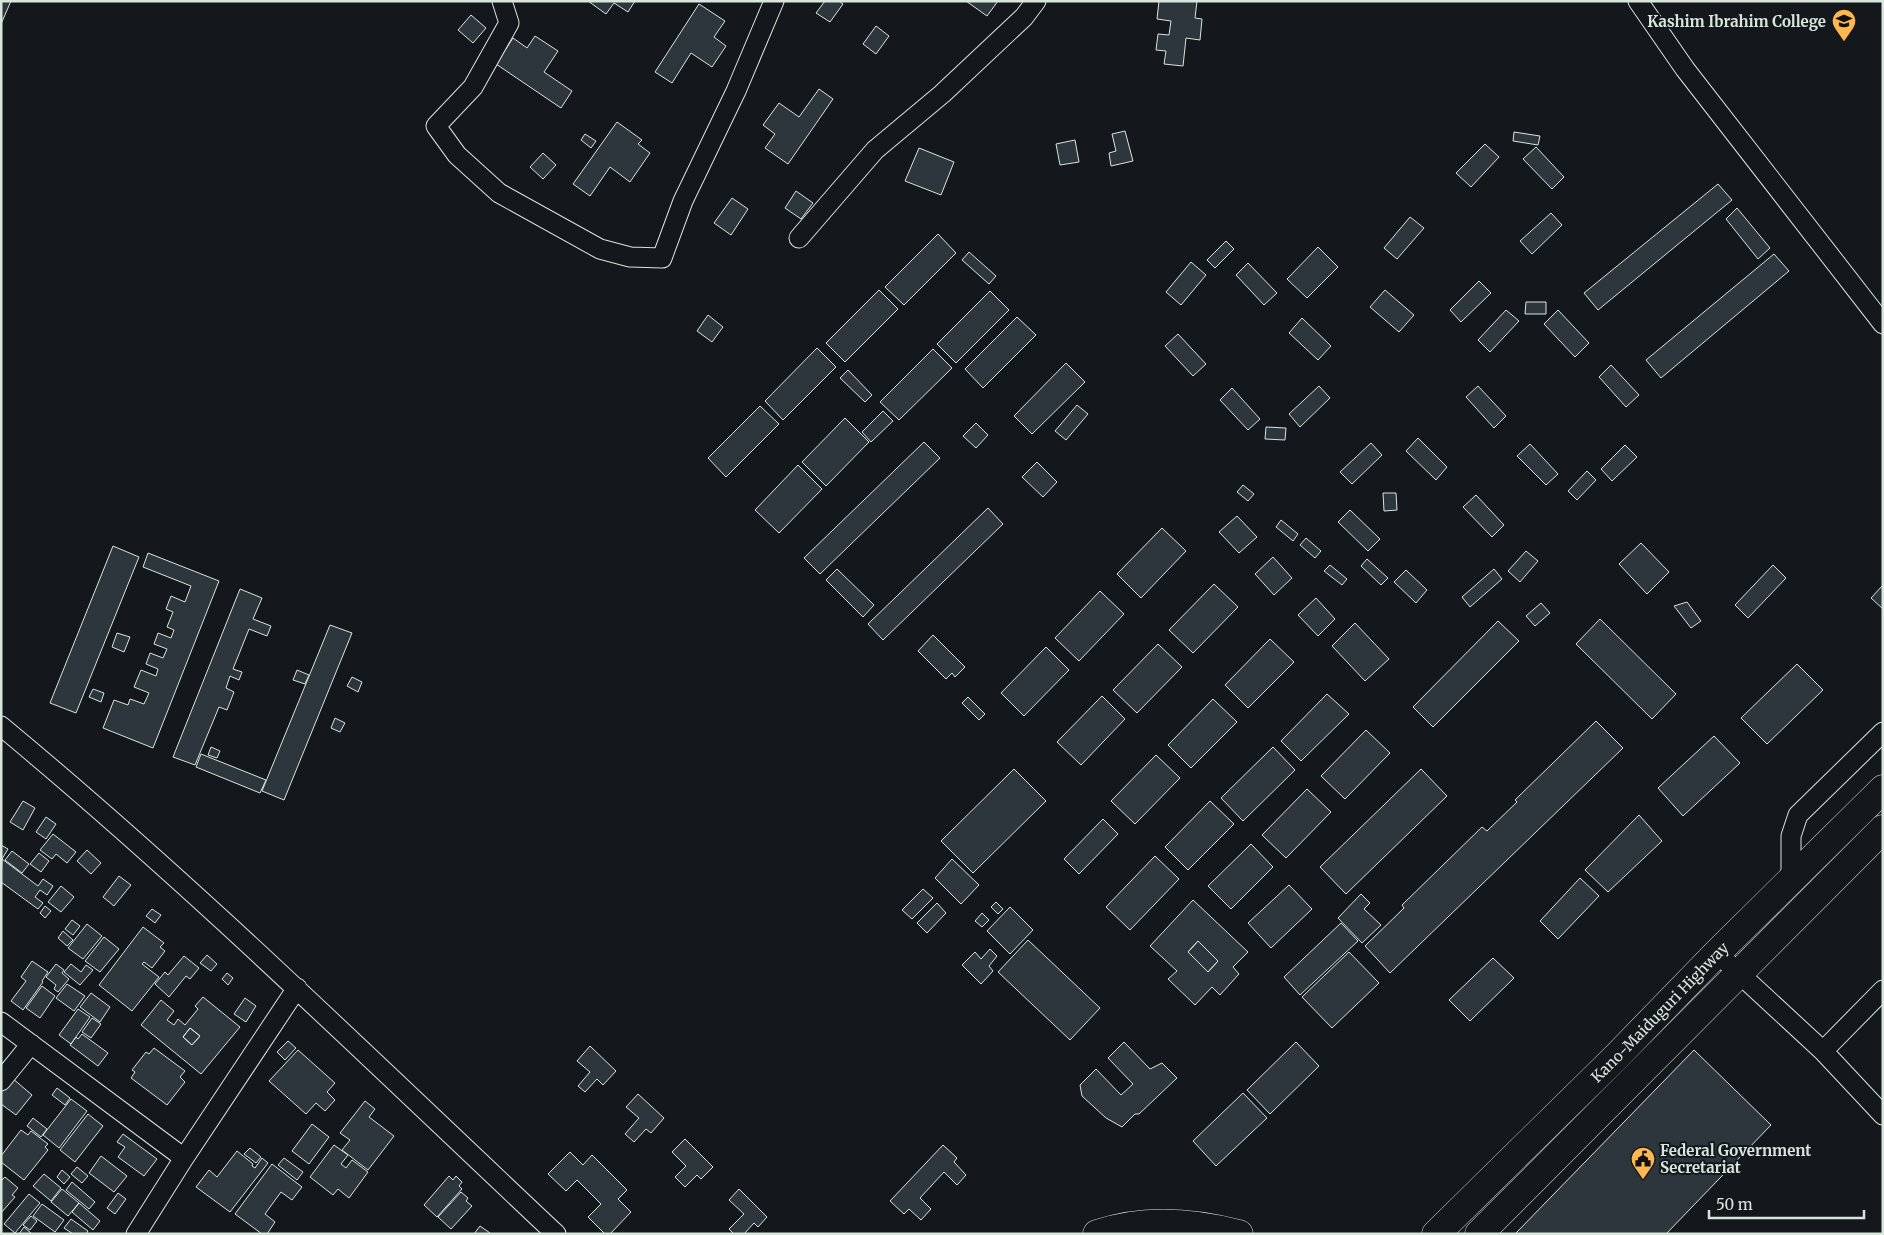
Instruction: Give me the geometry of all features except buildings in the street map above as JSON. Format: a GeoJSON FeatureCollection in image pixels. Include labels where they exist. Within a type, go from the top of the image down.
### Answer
{"type":"FeatureCollection","features":[{"type":"Feature","properties":{"kind":"highway","name":"Kano-Maiduguri Highway"},"geometry":{"type":"LineString","coordinates":[[1436,1233],[1616,1057],[1717,953],[1883,789]]}},
{"type":"Feature","properties":{"kind":"highway","name":"Kano-Maiduguri Highway"},"geometry":{"type":"LineString","coordinates":[[1479,1234],[1883,829]]}},
{"type":"Feature","properties":{"kind":"highway"},"geometry":{"type":"LineString","coordinates":[[1097,1234],[1149,1224],[1184,1223],[1239,1234]]}},
{"type":"Feature","properties":{"kind":"street"},"geometry":{"type":"LineString","coordinates":[[502,1],[509,23],[473,87],[436,126],[457,155],[499,193],[600,250],[630,257],[662,258],[683,201],[736,91],[774,1]]}},
{"type":"Feature","properties":{"kind":"street"},"geometry":{"type":"LineString","coordinates":[[799,238],[875,150],[942,94],[1024,17],[1036,1]]}},
{"type":"Feature","properties":{"kind":"street"},"geometry":{"type":"LineString","coordinates":[[1638,1],[1684,69],[1883,324]]}},
{"type":"Feature","properties":{"kind":"street"},"geometry":{"type":"LineString","coordinates":[[1,726],[70,783],[297,988],[556,1234]]}},
{"type":"Feature","properties":{"kind":"street"},"geometry":{"type":"LineString","coordinates":[[1791,880],[1791,836],[1798,815],[1883,732]]}},
{"type":"Feature","properties":{"kind":"street"},"geometry":{"type":"LineString","coordinates":[[1717,953],[1823,1051],[1883,1115]]}},
{"type":"Feature","properties":{"kind":"street"},"geometry":{"type":"LineString","coordinates":[[136,1234],[297,988]]}},
{"type":"Feature","properties":{"kind":"street"},"geometry":{"type":"LineString","coordinates":[[1823,1051],[1883,990]]}},
{"type":"Feature","properties":{"kind":"street"},"geometry":{"type":"LineString","coordinates":[[1,1022],[184,1158]]}},
{"type":"Feature","properties":{"kind":"street"},"geometry":{"type":"LineString","coordinates":[[1,1081],[31,1044]]}},
{"type":"Feature","properties":{"kind":"place","name":"Kashim Ibrahim College"},"geometry":{"type":"Point","coordinates":[1844,42]}},
{"type":"Feature","properties":{"kind":"place","name":"Federal Government Secretariat"},"geometry":{"type":"Point","coordinates":[1643,1180]}}]}
